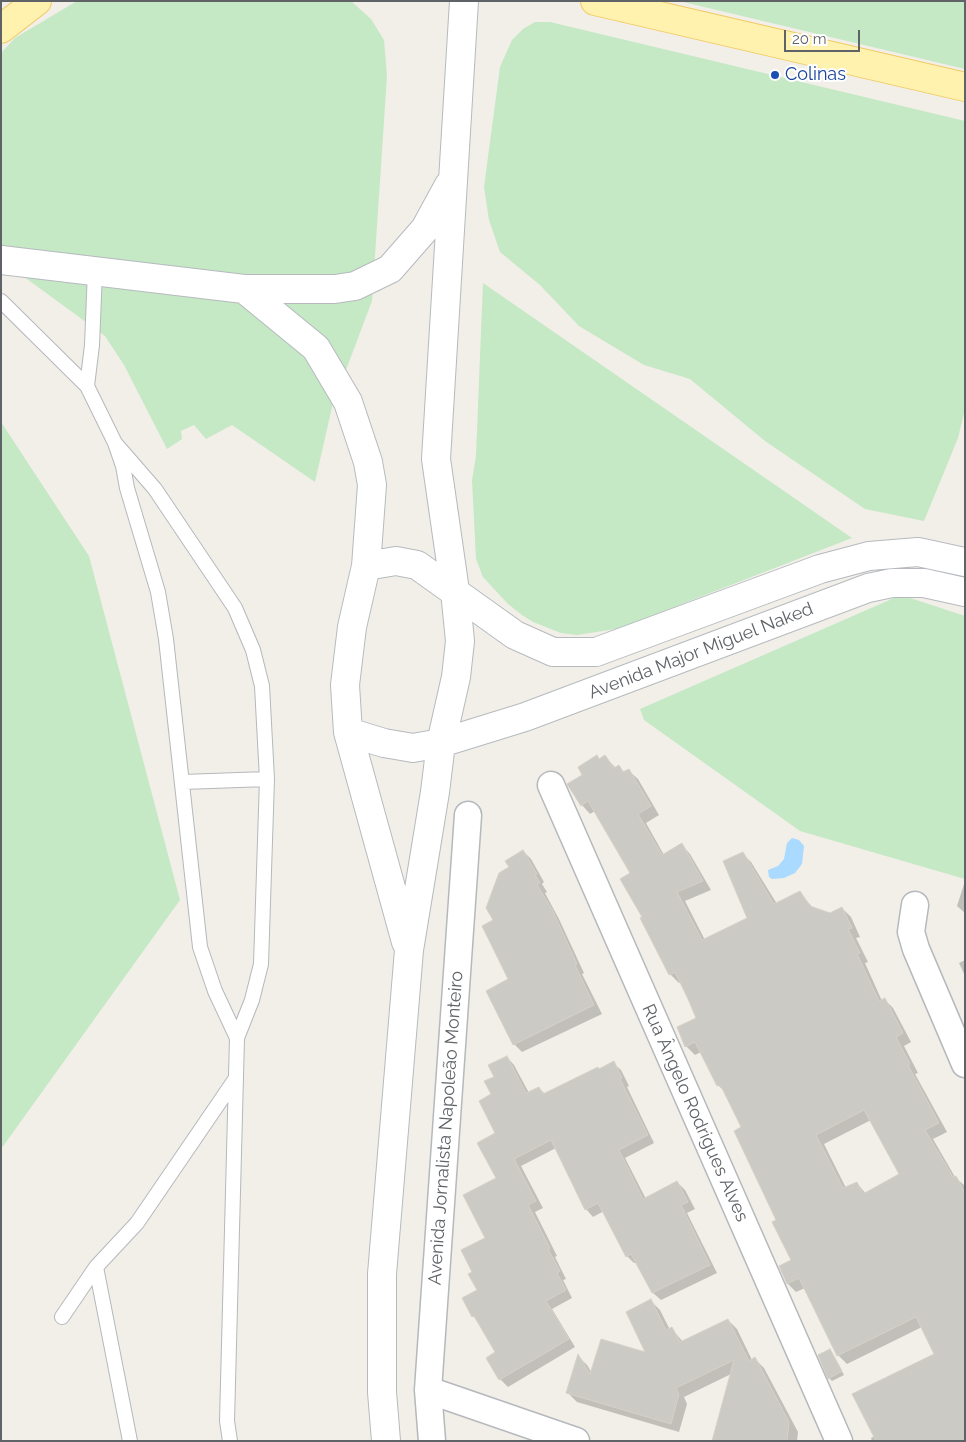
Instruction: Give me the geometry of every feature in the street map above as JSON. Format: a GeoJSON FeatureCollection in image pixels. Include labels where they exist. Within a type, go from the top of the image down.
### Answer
{"type":"FeatureCollection","features":[{"type":"Feature","properties":{"kind":"main road"},"geometry":{"type":"LineString","coordinates":[[1,29],[37,1]]}},
{"type":"Feature","properties":{"kind":"main road"},"geometry":{"type":"LineString","coordinates":[[386,1441],[382,1392],[382,1274],[409,950],[435,792],[441,743],[456,677],[460,641],[455,590],[436,459],[464,1]]}},
{"type":"Feature","properties":{"kind":"main road"},"geometry":{"type":"LineString","coordinates":[[595,1],[965,86]]}},
{"type":"Feature","properties":{"kind":"main road"},"geometry":{"type":"LineString","coordinates":[[1,260],[244,289],[335,289],[355,286],[390,269],[425,228],[453,179]]}},
{"type":"Feature","properties":{"kind":"main road"},"geometry":{"type":"LineString","coordinates":[[244,289],[316,348],[348,402],[368,462],[372,485],[366,566],[352,628],[346,676],[348,732],[409,950]]}},
{"type":"Feature","properties":{"kind":"main road","name":"Avenida Major Miguel Naked"},"geometry":{"type":"LineString","coordinates":[[366,566],[396,561],[417,565],[455,590],[515,635],[553,652],[596,652],[820,570],[869,556],[918,552],[965,562]]}},
{"type":"Feature","properties":{"kind":"main road","name":"Avenida Major Miguel Naked"},"geometry":{"type":"LineString","coordinates":[[348,732],[384,744],[413,748],[441,743],[525,717],[868,588],[892,583],[924,583],[965,592]]}},
{"type":"Feature","properties":{"kind":"street","name":"Rua Ângelo Rodrigues Alves"},"geometry":{"type":"LineString","coordinates":[[551,785],[839,1441]]}},
{"type":"Feature","properties":{"kind":"street","name":"Avenida Jornalista Napoleão Monteiro"},"geometry":{"type":"LineString","coordinates":[[432,1441],[428,1390],[468,816]]}},
{"type":"Feature","properties":{"kind":"street"},"geometry":{"type":"LineString","coordinates":[[915,905],[911,932],[916,949],[965,1064]]}},
{"type":"Feature","properties":{"kind":"street"},"geometry":{"type":"LineString","coordinates":[[428,1390],[576,1441]]}},
{"type":"Feature","properties":{"kind":"lane"},"geometry":{"type":"LineString","coordinates":[[87,386],[92,345],[95,271]]}},
{"type":"Feature","properties":{"kind":"lane"},"geometry":{"type":"LineString","coordinates":[[1,301],[87,386],[115,444],[158,592],[166,639],[200,947],[215,991],[238,1038]]}},
{"type":"Feature","properties":{"kind":"lane"},"geometry":{"type":"LineString","coordinates":[[115,444],[155,489],[236,608],[253,650],[262,686],[267,779],[261,964],[252,1000],[238,1038],[227,1421],[230,1441]]}},
{"type":"Feature","properties":{"kind":"lane"},"geometry":{"type":"LineString","coordinates":[[183,782],[267,779]]}},
{"type":"Feature","properties":{"kind":"lane"},"geometry":{"type":"LineString","coordinates":[[62,1316],[96,1267],[137,1223],[236,1077]]}},
{"type":"Feature","properties":{"kind":"lane"},"geometry":{"type":"LineString","coordinates":[[96,1267],[130,1441]]}},
{"type":"Feature","properties":{"kind":"green space"},"geometry":{"type":"Polygon","coordinates":[[[77,1],[351,1],[371,19],[384,40],[387,76],[372,301],[332,407],[315,482],[232,425],[206,439],[194,425],[181,431],[182,439],[167,449],[124,365],[105,336],[1,260],[1,53],[15,38],[77,1]]]}},
{"type":"Feature","properties":{"kind":"green space"},"geometry":{"type":"Polygon","coordinates":[[[679,1],[965,1],[965,69],[679,1]]]}},
{"type":"Feature","properties":{"kind":"green space"},"geometry":{"type":"Polygon","coordinates":[[[535,22],[550,22],[965,121],[965,409],[958,438],[924,521],[865,509],[765,441],[690,379],[644,365],[579,326],[540,285],[500,252],[489,220],[484,187],[500,67],[512,40],[523,29],[535,22]]]}},
{"type":"Feature","properties":{"kind":"green space"},"geometry":{"type":"Polygon","coordinates":[[[483,283],[852,538],[637,623],[616,629],[577,635],[561,633],[533,622],[522,615],[508,604],[483,577],[476,559],[472,480],[476,456],[483,283]]]}},
{"type":"Feature","properties":{"kind":"green space"},"geometry":{"type":"Polygon","coordinates":[[[1,422],[89,556],[180,900],[1,1149],[1,422]]]}},
{"type":"Feature","properties":{"kind":"green space"},"geometry":{"type":"Polygon","coordinates":[[[901,595],[965,616],[965,879],[800,831],[644,720],[640,709],[901,595]]]}},
{"type":"Feature","properties":{"kind":"water"},"geometry":{"type":"Polygon","coordinates":[[[792,838],[799,840],[804,846],[802,864],[795,873],[784,878],[772,879],[769,877],[768,870],[778,866],[784,859],[787,843],[792,838]]]}},
{"type":"Feature","properties":{"kind":"building"},"geometry":{"type":"Polygon","coordinates":[[[597,755],[599,759],[605,755],[614,768],[619,765],[623,772],[629,769],[651,806],[638,814],[662,855],[682,843],[703,881],[677,892],[702,940],[747,918],[723,861],[743,852],[774,904],[800,891],[810,906],[830,913],[842,907],[852,928],[848,929],[860,953],[857,954],[879,1001],[885,998],[903,1033],[896,1037],[910,1064],[908,1065],[939,1123],[925,1130],[953,1177],[956,1176],[965,1193],[965,1441],[876,1441],[852,1394],[934,1354],[916,1317],[837,1356],[799,1278],[787,1284],[779,1266],[791,1260],[772,1222],[776,1220],[734,1131],[741,1127],[720,1084],[717,1086],[695,1042],[685,1047],[677,1027],[696,1018],[688,999],[675,972],[669,975],[640,918],[642,917],[620,879],[630,873],[588,801],[581,806],[567,784],[582,775],[578,767],[597,755]],[[864,1110],[816,1135],[843,1188],[857,1182],[863,1194],[899,1174],[864,1110]]]}},
{"type":"Feature","properties":{"kind":"building"},"geometry":{"type":"Polygon","coordinates":[[[523,850],[537,874],[535,875],[540,883],[537,885],[552,909],[594,1005],[513,1045],[486,991],[508,979],[482,926],[493,920],[486,908],[499,873],[509,867],[505,861],[523,850]]]}},
{"type":"Feature","properties":{"kind":"building"},"geometry":{"type":"Polygon","coordinates":[[[507,1056],[526,1093],[539,1087],[543,1094],[614,1061],[622,1078],[620,1079],[648,1135],[619,1150],[643,1199],[677,1181],[688,1202],[681,1205],[710,1265],[652,1293],[631,1254],[626,1257],[598,1203],[585,1210],[551,1140],[514,1159],[536,1201],[528,1205],[550,1248],[548,1249],[560,1271],[557,1273],[566,1290],[546,1301],[569,1339],[499,1380],[486,1358],[495,1352],[462,1298],[477,1290],[468,1274],[472,1272],[461,1250],[485,1238],[463,1195],[496,1178],[477,1143],[495,1133],[479,1101],[491,1094],[484,1081],[494,1077],[488,1065],[507,1056]]]}},
{"type":"Feature","properties":{"kind":"building"},"geometry":{"type":"Polygon","coordinates":[[[651,1299],[666,1330],[672,1327],[680,1342],[728,1319],[749,1361],[755,1357],[789,1422],[787,1441],[712,1441],[734,1360],[676,1388],[679,1394],[671,1424],[566,1393],[578,1354],[590,1374],[601,1339],[645,1352],[626,1312],[651,1299]]]}},
{"type":"Feature","properties":{"kind":"building"},"geometry":{"type":"Polygon","coordinates":[[[830,1349],[842,1371],[828,1379],[818,1355],[830,1349]]]}},
{"type":"Feature","properties":{"kind":"place","name":"Colinas"},"geometry":{"type":"Point","coordinates":[775,75]}}]}
